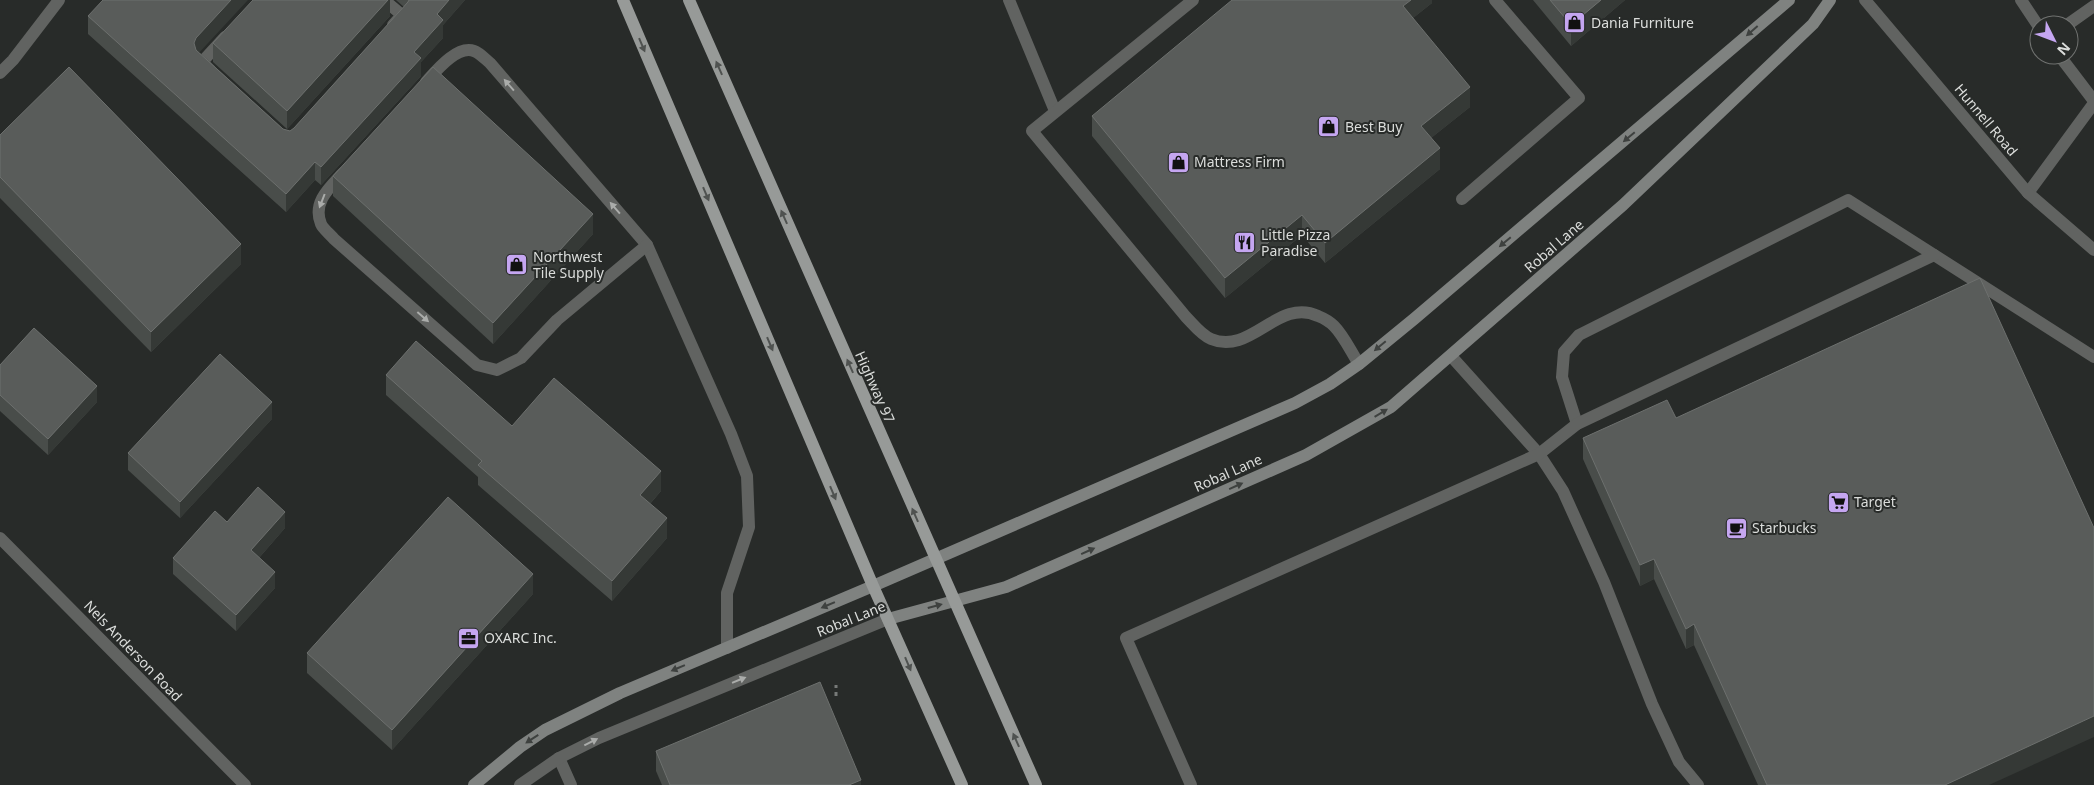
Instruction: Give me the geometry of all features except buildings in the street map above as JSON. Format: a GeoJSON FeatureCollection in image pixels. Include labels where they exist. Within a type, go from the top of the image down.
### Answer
{"type":"FeatureCollection","features":[{"type":"Feature","properties":{"kind":"main road"},"geometry":{"type":"LineString","coordinates":[[623,0],[873,586],[962,785]]}},
{"type":"Feature","properties":{"kind":"main road","name":"Highway 97"},"geometry":{"type":"LineString","coordinates":[[689,0],[1036,785]]}},
{"type":"Feature","properties":{"kind":"main road","name":"Robal Lane"},"geometry":{"type":"LineString","coordinates":[[474,785],[520,747],[573,715],[620,693],[873,586],[1295,403],[1330,384],[1359,364],[1790,0]]}},
{"type":"Feature","properties":{"kind":"main road","name":"Robal Lane"},"geometry":{"type":"LineString","coordinates":[[888,619],[1006,587],[1306,455],[1391,407],[1623,205],[1813,24],[1830,0]]}},
{"type":"Feature","properties":{"kind":"street"},"geometry":{"type":"LineString","coordinates":[[0,73],[13,60],[59,0]]}},
{"type":"Feature","properties":{"kind":"street"},"geometry":{"type":"LineString","coordinates":[[382,38],[402,16],[384,0]]}},
{"type":"Feature","properties":{"kind":"street"},"geometry":{"type":"LineString","coordinates":[[1009,0],[1055,111]]}},
{"type":"Feature","properties":{"kind":"street"},"geometry":{"type":"LineString","coordinates":[[1193,0],[1032,131],[1186,317],[1205,336],[1220,342],[1232,343],[1248,337],[1284,316],[1310,312],[1334,326],[1359,364]]}},
{"type":"Feature","properties":{"kind":"street"},"geometry":{"type":"LineString","coordinates":[[1462,199],[1579,98],[1495,0]]}},
{"type":"Feature","properties":{"kind":"street","name":"Hunnell Road"},"geometry":{"type":"LineString","coordinates":[[1865,0],[2028,193],[2094,250]]}},
{"type":"Feature","properties":{"kind":"street"},"geometry":{"type":"LineString","coordinates":[[2021,0],[2031,15]]}},
{"type":"Feature","properties":{"kind":"street"},"geometry":{"type":"LineString","coordinates":[[2079,17],[2094,6]]}},
{"type":"Feature","properties":{"kind":"street"},"geometry":{"type":"LineString","coordinates":[[216,75],[202,62],[234,28]]}},
{"type":"Feature","properties":{"kind":"street"},"geometry":{"type":"LineString","coordinates":[[417,92],[444,63],[462,51],[474,51],[490,63],[647,245],[731,434],[747,476],[749,527],[727,593],[728,648]]}},
{"type":"Feature","properties":{"kind":"street"},"geometry":{"type":"LineString","coordinates":[[2028,193],[2094,102],[2066,65]]}},
{"type":"Feature","properties":{"kind":"street"},"geometry":{"type":"LineString","coordinates":[[350,165],[324,194],[318,206],[321,224],[334,239],[477,365],[497,370],[521,358],[557,320],[647,245]]}},
{"type":"Feature","properties":{"kind":"street"},"geometry":{"type":"LineString","coordinates":[[1577,424],[1562,377],[1564,352],[1579,335],[1848,200],[2094,357]]}},
{"type":"Feature","properties":{"kind":"street"},"geometry":{"type":"LineString","coordinates":[[1191,785],[1126,638],[1538,454],[1577,424],[1934,255]]}},
{"type":"Feature","properties":{"kind":"street"},"geometry":{"type":"LineString","coordinates":[[1451,356],[1538,454],[1563,491],[1604,582],[1652,704],[1679,762],[1698,785]]}},
{"type":"Feature","properties":{"kind":"street","name":"Nels Anderson Road"},"geometry":{"type":"LineString","coordinates":[[0,538],[245,785]]}},
{"type":"Feature","properties":{"kind":"street","name":"Robal Lane"},"geometry":{"type":"LineString","coordinates":[[520,785],[559,758],[599,738],[888,619]]}},
{"type":"Feature","properties":{"kind":"street"},"geometry":{"type":"LineString","coordinates":[[559,758],[571,785]]}},
{"type":"Feature","properties":{"kind":"path"},"geometry":{"type":"LineString","coordinates":[[836,685],[836,696]]}},
{"type":"Feature","properties":{"kind":"place","name":"Dania Furniture"},"geometry":{"type":"Point","coordinates":[1575,23]}},
{"type":"Feature","properties":{"kind":"place","name":"Best Buy"},"geometry":{"type":"Point","coordinates":[1329,127]}},
{"type":"Feature","properties":{"kind":"place","name":"Mattress Firm"},"geometry":{"type":"Point","coordinates":[1178,162]}},
{"type":"Feature","properties":{"kind":"place","name":"Little Pizza Paradise"},"geometry":{"type":"Point","coordinates":[1245,243]}},
{"type":"Feature","properties":{"kind":"place","name":"Northwest Tile Supply"},"geometry":{"type":"Point","coordinates":[517,265]}},
{"type":"Feature","properties":{"kind":"place","name":"Target"},"geometry":{"type":"Point","coordinates":[1838,502]}},
{"type":"Feature","properties":{"kind":"place","name":"Starbucks"},"geometry":{"type":"Point","coordinates":[1736,528]}},
{"type":"Feature","properties":{"kind":"place","name":"OXARC Inc."},"geometry":{"type":"Point","coordinates":[468,638]}}]}
